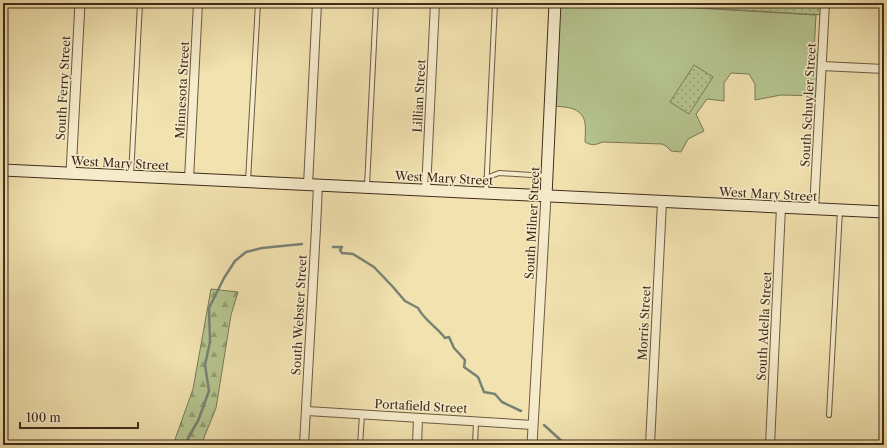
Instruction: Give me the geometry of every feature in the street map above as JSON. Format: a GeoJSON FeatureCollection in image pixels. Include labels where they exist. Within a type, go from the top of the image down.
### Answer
{"type":"FeatureCollection","features":[{"type":"Feature","properties":{"kind":"main road","name":"South Milner Street"},"geometry":{"type":"LineString","coordinates":[[546,196],[555,3]]}},
{"type":"Feature","properties":{"kind":"main road","name":"West Mary Street"},"geometry":{"type":"LineString","coordinates":[[3,170],[884,212]]}},
{"type":"Feature","properties":{"kind":"street","name":"South Ferry Street"},"geometry":{"type":"LineString","coordinates":[[71,173],[80,3]]}},
{"type":"Feature","properties":{"kind":"street","name":"Minnesota Street"},"geometry":{"type":"LineString","coordinates":[[189,179],[198,3]]}},
{"type":"Feature","properties":{"kind":"street","name":"South Webster Street"},"geometry":{"type":"LineString","coordinates":[[304,445],[313,185],[317,3]]}},
{"type":"Feature","properties":{"kind":"street","name":"Lillian Street"},"geometry":{"type":"LineString","coordinates":[[426,190],[435,3]]}},
{"type":"Feature","properties":{"kind":"street","name":"South Schuyler Street"},"geometry":{"type":"LineString","coordinates":[[814,209],[825,3]]}},
{"type":"Feature","properties":{"kind":"street"},"geometry":{"type":"LineString","coordinates":[[822,66],[884,69]]}},
{"type":"Feature","properties":{"kind":"street","name":"South Milner Street"},"geometry":{"type":"LineString","coordinates":[[532,445],[546,196]]}},
{"type":"Feature","properties":{"kind":"street","name":"Morris Street"},"geometry":{"type":"LineString","coordinates":[[650,445],[662,202]]}},
{"type":"Feature","properties":{"kind":"street","name":"South Adella Street"},"geometry":{"type":"LineString","coordinates":[[770,445],[781,207]]}},
{"type":"Feature","properties":{"kind":"street","name":"Portafield Street"},"geometry":{"type":"LineString","coordinates":[[306,411],[533,425]]}},
{"type":"Feature","properties":{"kind":"street"},"geometry":{"type":"LineString","coordinates":[[417,445],[418,418]]}},
{"type":"Feature","properties":{"kind":"lane"},"geometry":{"type":"LineString","coordinates":[[131,176],[140,3]]}},
{"type":"Feature","properties":{"kind":"lane"},"geometry":{"type":"LineString","coordinates":[[248,182],[258,3]]}},
{"type":"Feature","properties":{"kind":"lane"},"geometry":{"type":"LineString","coordinates":[[367,188],[376,3]]}},
{"type":"Feature","properties":{"kind":"lane"},"geometry":{"type":"LineString","coordinates":[[486,193],[495,3]]}},
{"type":"Feature","properties":{"kind":"lane"},"geometry":{"type":"LineString","coordinates":[[679,3],[686,3]]}},
{"type":"Feature","properties":{"kind":"lane"},"geometry":{"type":"LineString","coordinates":[[486,178],[499,173],[547,176]]}},
{"type":"Feature","properties":{"kind":"lane"},"geometry":{"type":"LineString","coordinates":[[829,415],[840,210]]}},
{"type":"Feature","properties":{"kind":"lane"},"geometry":{"type":"LineString","coordinates":[[360,445],[362,414]]}},
{"type":"Feature","properties":{"kind":"lane"},"geometry":{"type":"LineString","coordinates":[[475,445],[476,421]]}},
{"type":"Feature","properties":{"kind":"green space"},"geometry":{"type":"Polygon","coordinates":[[[555,3],[610,3],[816,15],[814,52],[822,59],[820,96],[781,95],[755,100],[755,84],[749,74],[731,73],[724,83],[724,101],[707,99],[696,114],[704,131],[688,139],[681,152],[671,151],[662,144],[603,142],[592,145],[585,142],[585,123],[580,113],[572,108],[551,106],[555,3]]]}},
{"type":"Feature","properties":{"kind":"green space"},"geometry":{"type":"Polygon","coordinates":[[[688,3],[825,3],[824,15],[687,7],[688,3]]]}},
{"type":"Feature","properties":{"kind":"green space"},"geometry":{"type":"Polygon","coordinates":[[[694,65],[713,77],[689,114],[670,102],[694,65]]]}},
{"type":"Feature","properties":{"kind":"green space"},"geometry":{"type":"Polygon","coordinates":[[[211,289],[238,292],[231,315],[216,408],[201,445],[173,445],[193,389],[211,289]]]}},
{"type":"Feature","properties":{"kind":"waterway"},"geometry":{"type":"LineString","coordinates":[[186,445],[189,436],[198,421],[209,391],[205,365],[210,342],[209,308],[224,278],[235,261],[246,252],[262,248],[302,244]]}},
{"type":"Feature","properties":{"kind":"waterway"},"geometry":{"type":"LineString","coordinates":[[333,247],[342,247],[340,250],[342,253],[353,254],[374,267],[405,301],[418,308],[445,338],[449,337],[454,348],[465,360],[464,367],[478,377],[484,392],[495,394],[502,402],[521,411]]}},
{"type":"Feature","properties":{"kind":"waterway"},"geometry":{"type":"LineString","coordinates":[[544,425],[566,445]]}}]}
